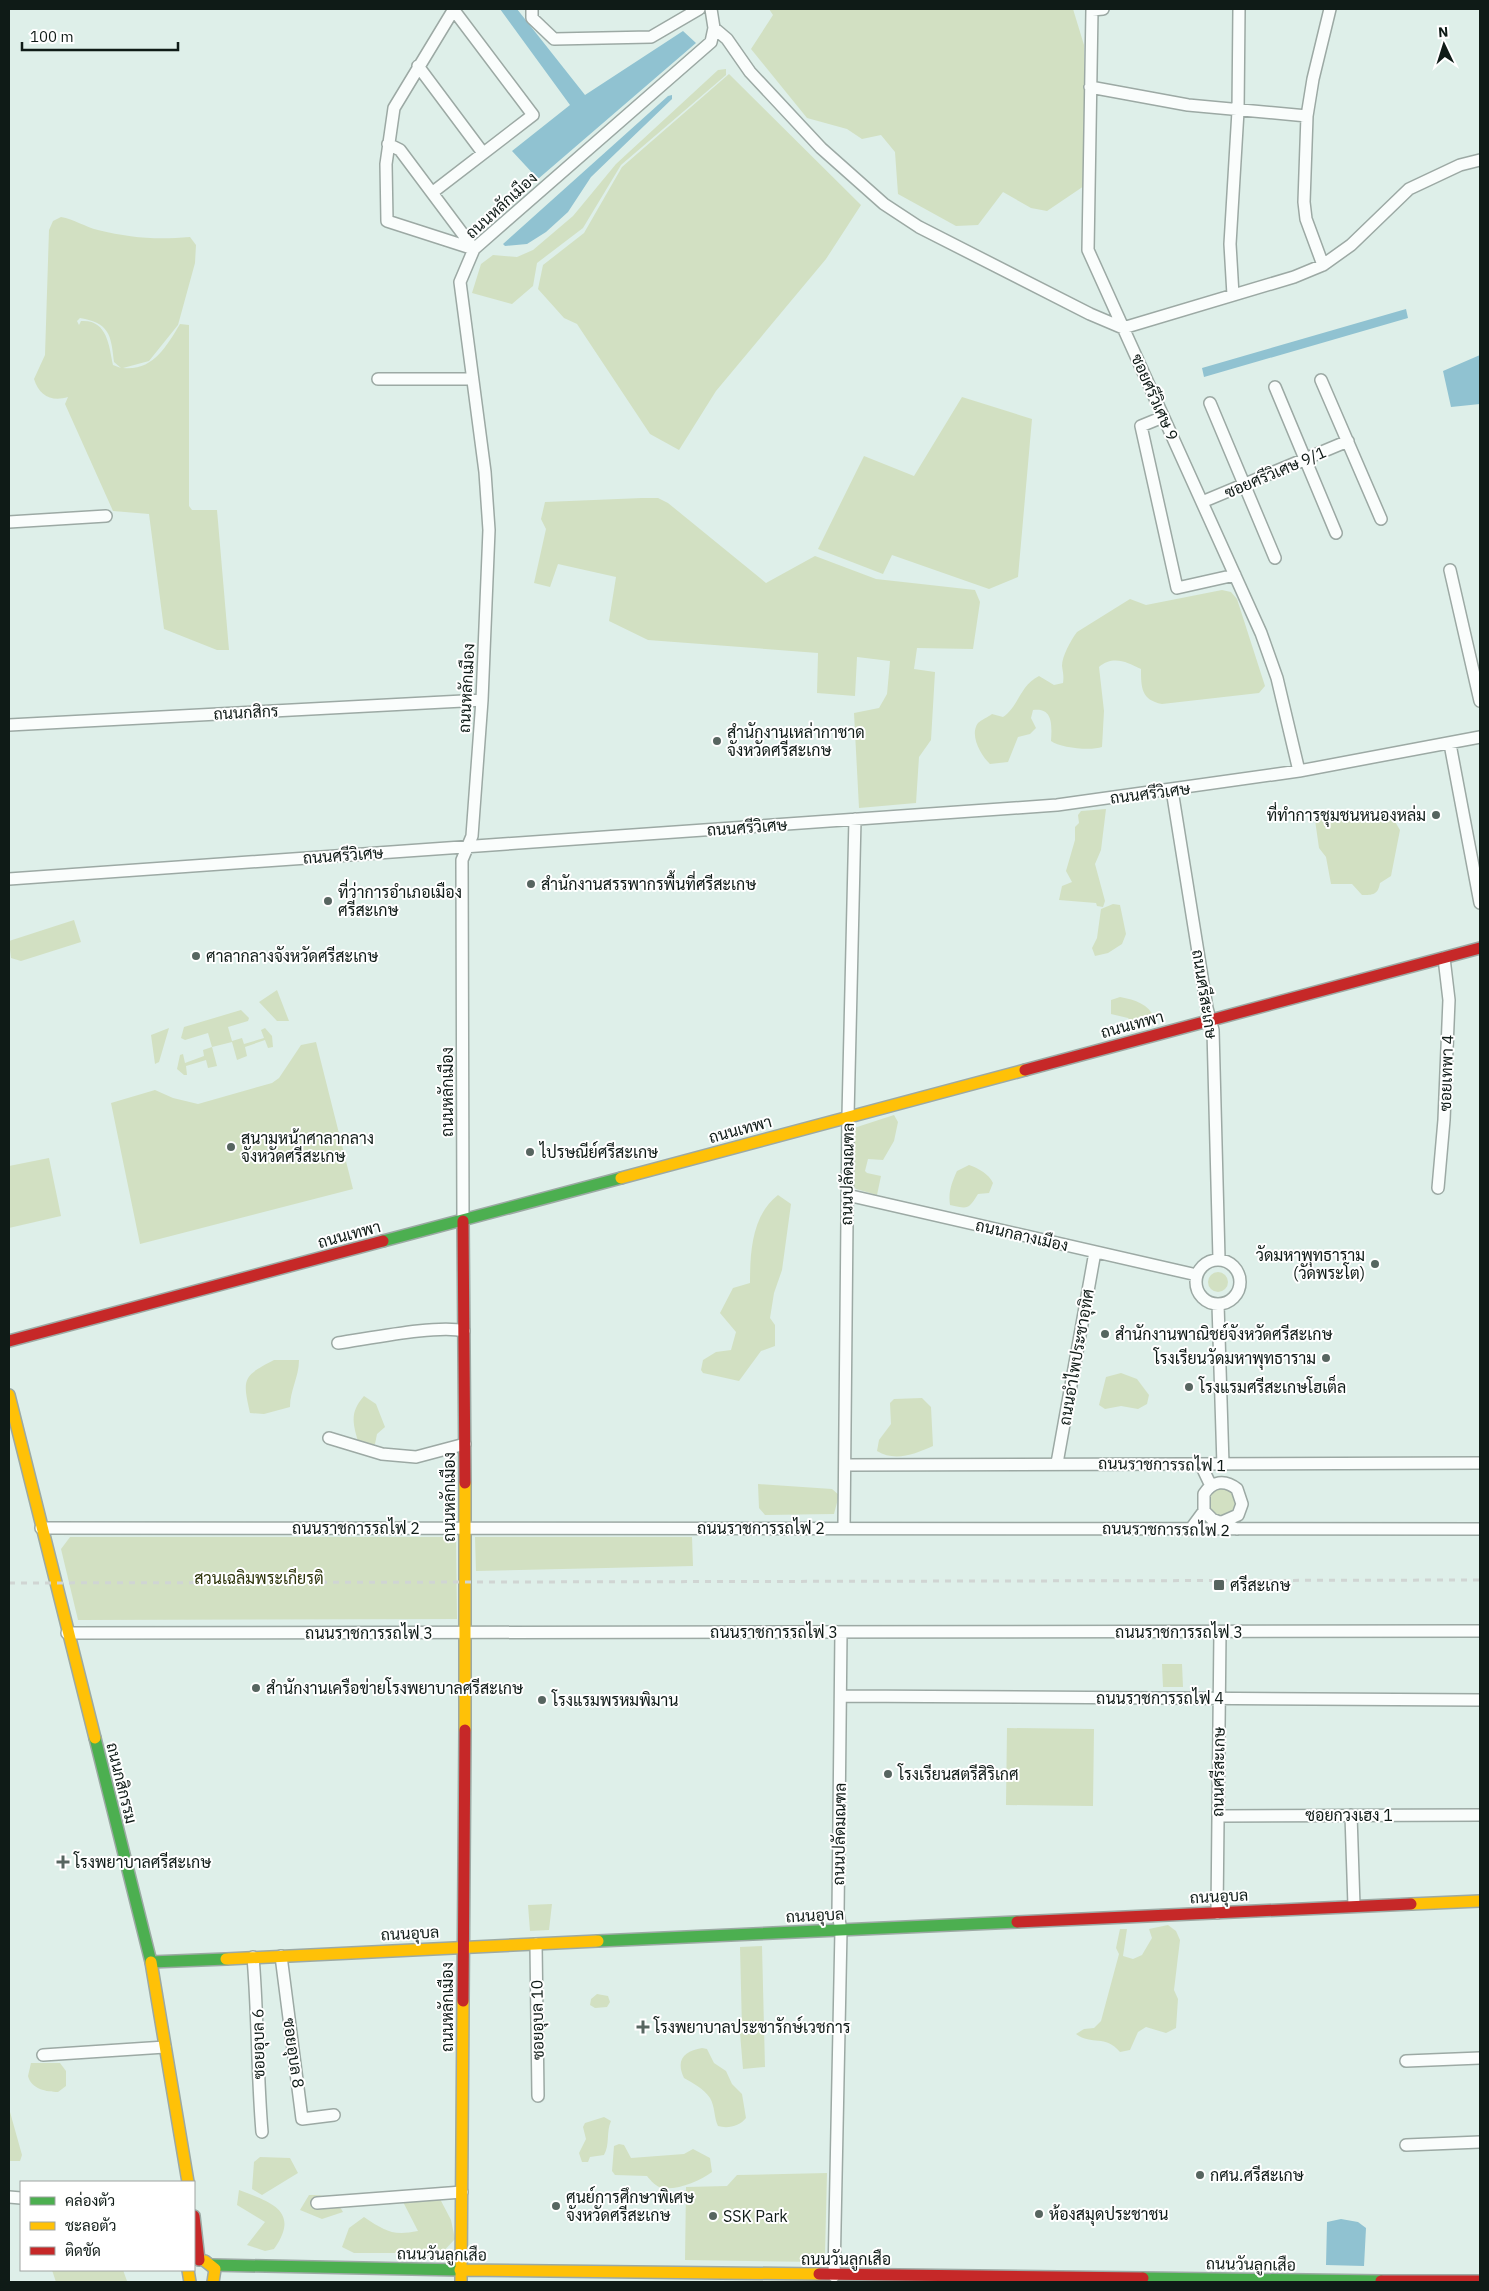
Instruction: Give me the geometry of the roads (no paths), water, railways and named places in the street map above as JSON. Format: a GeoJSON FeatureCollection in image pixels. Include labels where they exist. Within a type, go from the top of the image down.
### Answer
{"type":"FeatureCollection","features":[{"type":"Feature","properties":{"kind":"main road","name":"ถนนเทพา"},"geometry":{"type":"LineString","coordinates":[[9,1341],[1480,948]]}},
{"type":"Feature","properties":{"kind":"main road","name":"ถนนหลักเมือง"},"geometry":{"type":"LineString","coordinates":[[461,2277],[466,1632],[463,1221]]}},
{"type":"Feature","properties":{"kind":"main road","name":"ถนนกสิกรรม"},"geometry":{"type":"LineString","coordinates":[[9,1397],[151,1962],[188,2181]]}},
{"type":"Feature","properties":{"kind":"main road","name":"ถนนอุบล"},"geometry":{"type":"LineString","coordinates":[[151,1962],[1480,1900]]}},
{"type":"Feature","properties":{"kind":"main road"},"geometry":{"type":"LineString","coordinates":[[195,2231],[197,2262]]}},
{"type":"Feature","properties":{"kind":"main road","name":"ถนนวันลูกเสือ"},"geometry":{"type":"LineString","coordinates":[[197,2262],[206,2261],[212,2265],[461,2277],[792,2279],[834,2276],[1266,2282],[1480,2281]]}},
{"type":"Feature","properties":{"kind":"main road"},"geometry":{"type":"LineString","coordinates":[[212,2265],[216,2273],[213,2282]]}},
{"type":"Feature","properties":{"kind":"street"},"geometry":{"type":"LineString","coordinates":[[432,192],[533,115],[454,9],[394,108],[386,164],[387,221],[474,249]]}},
{"type":"Feature","properties":{"kind":"street"},"geometry":{"type":"LineString","coordinates":[[532,9],[532,18],[554,39],[651,37],[699,9]]}},
{"type":"Feature","properties":{"kind":"street"},"geometry":{"type":"LineString","coordinates":[[711,9],[714,28],[727,39],[750,72],[820,148],[884,204],[919,227],[1090,314],[1124,328],[1294,277],[1323,265],[1351,244],[1409,189],[1460,166],[1480,160]]}},
{"type":"Feature","properties":{"kind":"street","name":"ซอยศรีวิเศษ 9"},"geometry":{"type":"LineString","coordinates":[[1098,9],[1090,88],[1088,250],[1261,633],[1277,678],[1299,771]]}},
{"type":"Feature","properties":{"kind":"street"},"geometry":{"type":"LineString","coordinates":[[1233,295],[1230,244],[1238,110],[1239,9]]}},
{"type":"Feature","properties":{"kind":"street"},"geometry":{"type":"LineString","coordinates":[[1323,265],[1306,220],[1304,202],[1307,116],[1313,79],[1330,9]]}},
{"type":"Feature","properties":{"kind":"street","name":"ถนนหลักเมือง"},"geometry":{"type":"LineString","coordinates":[[463,1221],[462,860],[472,836],[482,700],[489,530],[485,472],[460,282],[474,249],[712,42],[714,28]]}},
{"type":"Feature","properties":{"kind":"street"},"geometry":{"type":"LineString","coordinates":[[418,66],[483,154]]}},
{"type":"Feature","properties":{"kind":"street"},"geometry":{"type":"LineString","coordinates":[[1090,88],[1188,105],[1307,116]]}},
{"type":"Feature","properties":{"kind":"street"},"geometry":{"type":"LineString","coordinates":[[388,144],[400,150],[474,249]]}},
{"type":"Feature","properties":{"kind":"street"},"geometry":{"type":"LineString","coordinates":[[378,379],[472,379]]}},
{"type":"Feature","properties":{"kind":"street"},"geometry":{"type":"LineString","coordinates":[[1321,380],[1381,519]]}},
{"type":"Feature","properties":{"kind":"street"},"geometry":{"type":"LineString","coordinates":[[1275,387],[1336,533]]}},
{"type":"Feature","properties":{"kind":"street"},"geometry":{"type":"LineString","coordinates":[[1210,402],[1275,558]]}},
{"type":"Feature","properties":{"kind":"street"},"geometry":{"type":"LineString","coordinates":[[1163,417],[1141,426],[1178,588],[1235,575]]}},
{"type":"Feature","properties":{"kind":"street","name":"ซอยศรีวิเศษ 9/1"},"geometry":{"type":"LineString","coordinates":[[1202,502],[1348,441]]}},
{"type":"Feature","properties":{"kind":"street"},"geometry":{"type":"LineString","coordinates":[[9,522],[106,516]]}},
{"type":"Feature","properties":{"kind":"street"},"geometry":{"type":"LineString","coordinates":[[1450,570],[1480,701]]}},
{"type":"Feature","properties":{"kind":"street","name":"ถนนกสิกร"},"geometry":{"type":"LineString","coordinates":[[9,725],[482,700]]}},
{"type":"Feature","properties":{"kind":"street","name":"ถนนศรีวิเศษ"},"geometry":{"type":"LineString","coordinates":[[9,879],[1056,804],[1172,790],[1299,771],[1480,738]]}},
{"type":"Feature","properties":{"kind":"street"},"geometry":{"type":"LineString","coordinates":[[1450,744],[1480,903]]}},
{"type":"Feature","properties":{"kind":"street","name":"ถนนศรีสะเกษ"},"geometry":{"type":"LineString","coordinates":[[1172,790],[1213,1030],[1219,1260]]}},
{"type":"Feature","properties":{"kind":"street","name":"ถนนปลัดมณฑล"},"geometry":{"type":"LineString","coordinates":[[844,1528],[848,1116],[855,819]]}},
{"type":"Feature","properties":{"kind":"street","name":"ซอยเทพา 4"},"geometry":{"type":"LineString","coordinates":[[1438,1188],[1444,1120],[1449,1000],[1444,958]]}},
{"type":"Feature","properties":{"kind":"street","name":"ถนนกลางเมือง"},"geometry":{"type":"LineString","coordinates":[[847,1195],[1197,1275]]}},
{"type":"Feature","properties":{"kind":"street","name":"ถนนอำไพประชาอุทิศ"},"geometry":{"type":"LineString","coordinates":[[1057,1463],[1095,1252]]}},
{"type":"Feature","properties":{"kind":"street"},"geometry":{"type":"LineString","coordinates":[[1219,1260],[1229,1262],[1236,1268],[1240,1278],[1237,1294],[1232,1299],[1218,1304],[1208,1301],[1200,1295],[1196,1285],[1197,1275],[1205,1264],[1219,1260]]}},
{"type":"Feature","properties":{"kind":"street"},"geometry":{"type":"LineString","coordinates":[[1218,1304],[1223,1465]]}},
{"type":"Feature","properties":{"kind":"street"},"geometry":{"type":"LineString","coordinates":[[338,1343],[422,1331],[455,1329],[464,1332]]}},
{"type":"Feature","properties":{"kind":"street"},"geometry":{"type":"LineString","coordinates":[[329,1438],[382,1454],[416,1457],[465,1444]]}},
{"type":"Feature","properties":{"kind":"street","name":"ถนนราชการรถไฟ 1"},"geometry":{"type":"LineString","coordinates":[[844,1465],[1057,1463],[1246,1466],[1480,1463]]}},
{"type":"Feature","properties":{"kind":"street"},"geometry":{"type":"LineString","coordinates":[[1201,1465],[1212,1486]]}},
{"type":"Feature","properties":{"kind":"street"},"geometry":{"type":"LineString","coordinates":[[1233,1485],[1246,1466]]}},
{"type":"Feature","properties":{"kind":"street"},"geometry":{"type":"LineString","coordinates":[[1222,1482],[1233,1485],[1242,1498],[1241,1510],[1234,1519],[1222,1526],[1204,1510],[1203,1499],[1212,1486],[1222,1482]]}},
{"type":"Feature","properties":{"kind":"street"},"geometry":{"type":"LineString","coordinates":[[1190,1530],[1204,1510]]}},
{"type":"Feature","properties":{"kind":"street","name":"ถนนราชการรถไฟ 2"},"geometry":{"type":"LineString","coordinates":[[42,1528],[1190,1530],[1222,1526],[1240,1530],[1480,1529]]}},
{"type":"Feature","properties":{"kind":"street","name":"ถนนราชการรถไฟ 3"},"geometry":{"type":"LineString","coordinates":[[67,1632],[1480,1631]]}},
{"type":"Feature","properties":{"kind":"street","name":"ถนนปลัดมณฑล"},"geometry":{"type":"LineString","coordinates":[[834,2276],[841,1930],[838,1914],[842,1632]]}},
{"type":"Feature","properties":{"kind":"street","name":"ถนนศรีสะเกษ"},"geometry":{"type":"LineString","coordinates":[[1217,1913],[1220,1632]]}},
{"type":"Feature","properties":{"kind":"street","name":"ถนนราชการรถไฟ 4"},"geometry":{"type":"LineString","coordinates":[[841,1696],[1480,1700]]}},
{"type":"Feature","properties":{"kind":"street"},"geometry":{"type":"LineString","coordinates":[[1351,1815],[1354,1906]]}},
{"type":"Feature","properties":{"kind":"street","name":"ซอยกวงเฮง 1"},"geometry":{"type":"LineString","coordinates":[[1218,1816],[1480,1815]]}},
{"type":"Feature","properties":{"kind":"street","name":"ซอยอุบล 10"},"geometry":{"type":"LineString","coordinates":[[536,1944],[538,2096]]}},
{"type":"Feature","properties":{"kind":"street","name":"ซอยอุบล 8"},"geometry":{"type":"LineString","coordinates":[[281,1956],[302,2118],[334,2115]]}},
{"type":"Feature","properties":{"kind":"street","name":"ซอยอุบล 6"},"geometry":{"type":"LineString","coordinates":[[253,1957],[257,2007],[257,2067],[262,2132]]}},
{"type":"Feature","properties":{"kind":"street"},"geometry":{"type":"LineString","coordinates":[[43,2055],[165,2047]]}},
{"type":"Feature","properties":{"kind":"street"},"geometry":{"type":"LineString","coordinates":[[1406,2061],[1480,2058]]}},
{"type":"Feature","properties":{"kind":"street"},"geometry":{"type":"LineString","coordinates":[[1406,2144],[1480,2142]]}},
{"type":"Feature","properties":{"kind":"street"},"geometry":{"type":"LineString","coordinates":[[317,2203],[462,2192]]}},
{"type":"Feature","properties":{"kind":"water"},"geometry":{"type":"Polygon","coordinates":[[[500,9],[517,9],[585,95],[683,31],[696,43],[538,179],[512,151],[570,105],[500,9]]]}},
{"type":"Feature","properties":{"kind":"water"},"geometry":{"type":"Polygon","coordinates":[[[672,95],[672,99],[591,177],[568,212],[546,232],[527,244],[505,246],[503,244],[668,96],[672,95]]]}},
{"type":"Feature","properties":{"kind":"water"},"geometry":{"type":"Polygon","coordinates":[[[1406,309],[1408,318],[1204,377],[1202,368],[1406,309]]]}},
{"type":"Feature","properties":{"kind":"water"},"geometry":{"type":"Polygon","coordinates":[[[1480,355],[1480,404],[1451,407],[1443,371],[1480,355]]]}},
{"type":"Feature","properties":{"kind":"water"},"geometry":{"type":"Polygon","coordinates":[[[1341,2219],[1358,2222],[1366,2228],[1364,2266],[1326,2265],[1327,2222],[1341,2219]]]}},
{"type":"Feature","properties":{"kind":"railway"},"geometry":{"type":"LineString","coordinates":[[9,1583],[1480,1580]]}},
{"type":"Feature","properties":{"kind":"place","name":"สำนักงานเหล่ากาชาด จังหวัดศรีสะเกษ"},"geometry":{"type":"Point","coordinates":[717,741]}},
{"type":"Feature","properties":{"kind":"place","name":"ที่ทำการชุมชนหนองหล่ม"},"geometry":{"type":"Point","coordinates":[1436,815]}},
{"type":"Feature","properties":{"kind":"place","name":"สำนักงานสรรพากรพื้นที่ศรีสะเกษ"},"geometry":{"type":"Point","coordinates":[531,884]}},
{"type":"Feature","properties":{"kind":"place","name":"ที่ว่าการอำเภอเมือง ศรีสะเกษ"},"geometry":{"type":"Point","coordinates":[328,901]}},
{"type":"Feature","properties":{"kind":"place","name":"ศาลากลางจังหวัดศรีสะเกษ"},"geometry":{"type":"Point","coordinates":[196,956]}},
{"type":"Feature","properties":{"kind":"place","name":"สนามหน้าศาลากลาง จังหวัดศรีสะเกษ"},"geometry":{"type":"Point","coordinates":[231,1147]}},
{"type":"Feature","properties":{"kind":"place","name":"ไปรษณีย์ศรีสะเกษ"},"geometry":{"type":"Point","coordinates":[530,1152]}},
{"type":"Feature","properties":{"kind":"place","name":"วัดมหาพุทธาราม (วัดพระโต)"},"geometry":{"type":"Point","coordinates":[1375,1264]}},
{"type":"Feature","properties":{"kind":"place","name":"สำนักงานพาณิชย์จังหวัดศรีสะเกษ"},"geometry":{"type":"Point","coordinates":[1105,1334]}},
{"type":"Feature","properties":{"kind":"place","name":"โรงเรียนวัดมหาพุทธาราม"},"geometry":{"type":"Point","coordinates":[1326,1358]}},
{"type":"Feature","properties":{"kind":"place","name":"โรงแรมศรีสะเกษโฮเต็ล"},"geometry":{"type":"Point","coordinates":[1189,1387]}},
{"type":"Feature","properties":{"kind":"place","name":"ศรีสะเกษ"},"geometry":{"type":"Point","coordinates":[1219,1585]}},
{"type":"Feature","properties":{"kind":"place","name":"สำนักงานเครือข่ายโรงพยาบาลศรีสะเกษ"},"geometry":{"type":"Point","coordinates":[256,1688]}},
{"type":"Feature","properties":{"kind":"place","name":"โรงแรมพรหมพิมาน"},"geometry":{"type":"Point","coordinates":[542,1700]}},
{"type":"Feature","properties":{"kind":"place","name":"โรงเรียนสตรีสิริเกศ"},"geometry":{"type":"Point","coordinates":[888,1774]}},
{"type":"Feature","properties":{"kind":"place","name":"โรงพยาบาลศรีสะเกษ"},"geometry":{"type":"Point","coordinates":[63,1862]}},
{"type":"Feature","properties":{"kind":"place","name":"โรงพยาบาลประชารักษ์เวชการ"},"geometry":{"type":"Point","coordinates":[643,2027]}},
{"type":"Feature","properties":{"kind":"place","name":"กศน.ศรีสะเกษ"},"geometry":{"type":"Point","coordinates":[1200,2175]}},
{"type":"Feature","properties":{"kind":"place","name":"ศูนย์การศึกษาพิเศษ จังหวัดศรีสะเกษ"},"geometry":{"type":"Point","coordinates":[556,2206]}},
{"type":"Feature","properties":{"kind":"place","name":"ห้องสมุดประชาชน"},"geometry":{"type":"Point","coordinates":[1039,2214]}},
{"type":"Feature","properties":{"kind":"place","name":"SSK Park"},"geometry":{"type":"Point","coordinates":[713,2216]}},
{"type":"Feature","properties":{"kind":"park label","name":"สวนเฉลิมพระเกียรติ"},"geometry":{"type":"Point","coordinates":[259,1578]}}]}
